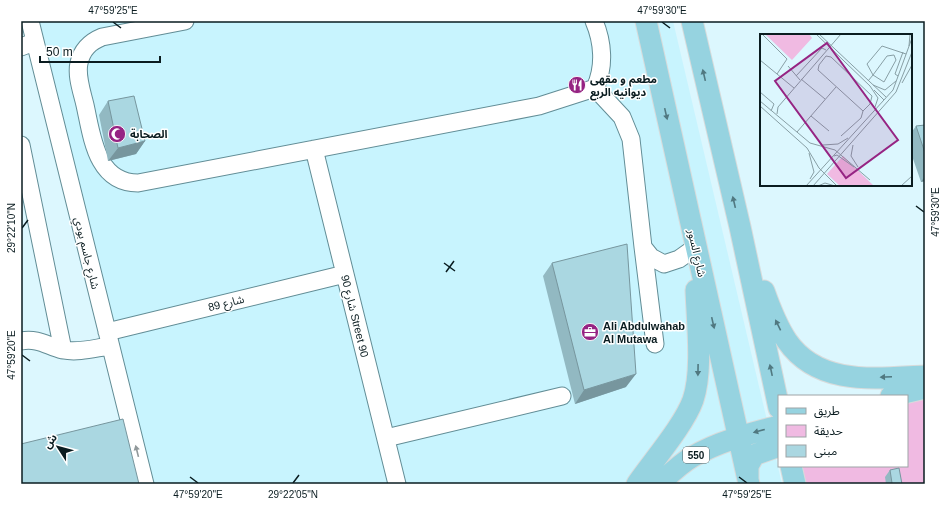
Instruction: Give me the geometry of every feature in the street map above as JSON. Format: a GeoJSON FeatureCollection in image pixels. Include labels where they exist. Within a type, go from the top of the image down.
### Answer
{"type":"FeatureCollection","features":[{"type":"Feature","properties":{"kind":"main road"},"geometry":{"type":"LineString","coordinates":[[638,21],[659,82]]}},
{"type":"Feature","properties":{"kind":"main road","name":"شارع السور"},"geometry":{"type":"LineString","coordinates":[[646,21],[749,481]]}},
{"type":"Feature","properties":{"kind":"main road"},"geometry":{"type":"LineString","coordinates":[[692,21],[740,227],[778,403]]}},
{"type":"Feature","properties":{"kind":"main road"},"geometry":{"type":"LineString","coordinates":[[740,227],[777,324],[788,342],[802,357],[830,373],[851,378],[925,376]]}},
{"type":"Feature","properties":{"kind":"main road"},"geometry":{"type":"LineString","coordinates":[[637,484],[684,417],[695,392],[698,369],[696,247]]}},
{"type":"Feature","properties":{"kind":"main road"},"geometry":{"type":"LineString","coordinates":[[895,395],[925,388]]}},
{"type":"Feature","properties":{"kind":"main road"},"geometry":{"type":"LineString","coordinates":[[908,404],[925,396]]}},
{"type":"Feature","properties":{"kind":"main road","name":"550"},"geometry":{"type":"LineString","coordinates":[[659,484],[691,457],[739,436],[778,426]]}},
{"type":"Feature","properties":{"kind":"main road"},"geometry":{"type":"LineString","coordinates":[[749,481],[748,466],[754,455],[778,446]]}},
{"type":"Feature","properties":{"kind":"main road"},"geometry":{"type":"LineString","coordinates":[[791,467],[795,484]]}},
{"type":"Feature","properties":{"kind":"street","name":"شارع جاسم بودي"},"geometry":{"type":"LineString","coordinates":[[30,21],[28,44],[109,339],[121,420],[145,484]]}},
{"type":"Feature","properties":{"kind":"street"},"geometry":{"type":"LineString","coordinates":[[185,21],[102,37],[91,42],[83,51],[79,62],[78,74],[96,154],[109,173],[122,181],[138,183],[539,106],[595,88],[600,78],[602,66],[600,38],[594,21]]}},
{"type":"Feature","properties":{"kind":"street"},"geometry":{"type":"LineString","coordinates":[[595,88],[622,117],[629,131],[655,344]]}},
{"type":"Feature","properties":{"kind":"street"},"geometry":{"type":"LineString","coordinates":[[21,145],[63,350]]}},
{"type":"Feature","properties":{"kind":"street","name":"شارع 90 Street 90"},"geometry":{"type":"LineString","coordinates":[[314,149],[397,484]]}},
{"type":"Feature","properties":{"kind":"street"},"geometry":{"type":"LineString","coordinates":[[642,247],[651,257],[664,264],[679,259],[696,247]]}},
{"type":"Feature","properties":{"kind":"street","name":"شارع 89"},"geometry":{"type":"LineString","coordinates":[[63,350],[79,351],[109,339],[345,274]]}},
{"type":"Feature","properties":{"kind":"street"},"geometry":{"type":"LineString","coordinates":[[21,341],[29,340],[45,342],[63,350]]}},
{"type":"Feature","properties":{"kind":"street"},"geometry":{"type":"LineString","coordinates":[[386,438],[562,396]]}},
{"type":"Feature","properties":{"kind":"shaded area"},"geometry":{"type":"Polygon","coordinates":[[[36,21],[673,21],[782,484],[150,484],[36,21]]]}},
{"type":"Feature","properties":{"kind":"green space"},"geometry":{"type":"Polygon","coordinates":[[[925,396],[925,484],[803,484],[799,467],[908,467],[908,399],[925,396]]]}},
{"type":"Feature","properties":{"kind":"building"},"geometry":{"type":"Polygon","coordinates":[[[134,96],[145,141],[118,148],[108,101],[134,96]]]}},
{"type":"Feature","properties":{"kind":"building"},"geometry":{"type":"Polygon","coordinates":[[[925,125],[925,153],[916,126],[925,125]]]}},
{"type":"Feature","properties":{"kind":"building","name":"Ali Abdulwahab Al Mutawa"},"geometry":{"type":"Polygon","coordinates":[[[627,244],[636,374],[584,390],[552,263],[627,244]]]}},
{"type":"Feature","properties":{"kind":"building"},"geometry":{"type":"Polygon","coordinates":[[[123,419],[139,484],[21,484],[21,444],[123,419]]]}},
{"type":"Feature","properties":{"kind":"building"},"geometry":{"type":"Polygon","coordinates":[[[899,468],[902,484],[888,484],[892,483],[890,470],[899,468]]]}},
{"type":"Feature","properties":{"kind":"place","name":"مطعم و مقهى ديوانيه الربع"},"geometry":{"type":"Point","coordinates":[577,85]}},
{"type":"Feature","properties":{"kind":"place","name":"الصحابة"},"geometry":{"type":"Point","coordinates":[117,134]}},
{"type":"Feature","properties":{"kind":"place","name":"Ali Abdulwahab Al Mutawa"},"geometry":{"type":"Point","coordinates":[590,332]}}]}
